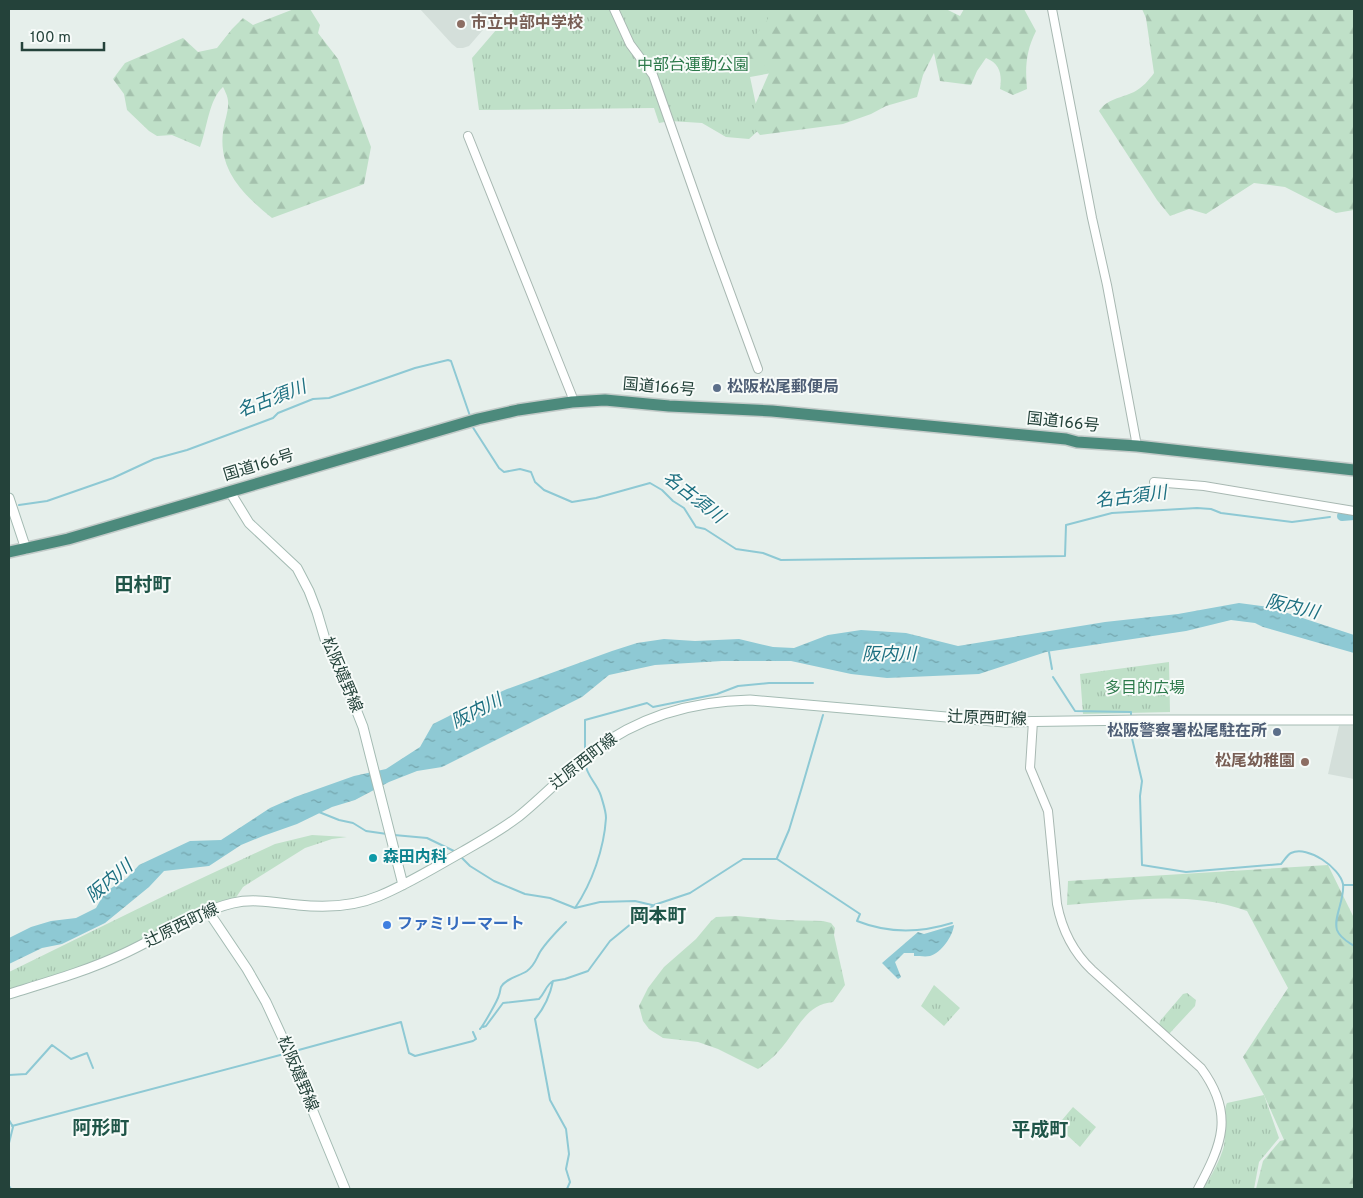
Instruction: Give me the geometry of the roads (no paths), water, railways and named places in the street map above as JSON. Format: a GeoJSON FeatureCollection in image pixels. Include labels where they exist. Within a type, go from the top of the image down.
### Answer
{"type":"FeatureCollection","features":[{"type":"Feature","properties":{"kind":"highway","name":"国道166号"},"geometry":{"type":"LineString","coordinates":[[9,552],[68,538],[478,419],[518,410],[572,402],[605,400],[669,406],[771,408],[1354,470]]}},
{"type":"Feature","properties":{"kind":"main road","name":"松阪嬉野線"},"geometry":{"type":"LineString","coordinates":[[230,492],[249,523],[297,568],[309,591],[324,639],[350,694],[362,727],[403,885]]}},
{"type":"Feature","properties":{"kind":"main road"},"geometry":{"type":"LineString","coordinates":[[9,498],[26,549]]}},
{"type":"Feature","properties":{"kind":"main road","name":"辻原西町線"},"geometry":{"type":"LineString","coordinates":[[9,994],[63,978],[95,966],[226,905],[246,901],[319,907],[347,906],[378,897],[462,852],[518,817],[585,758],[614,737],[653,717],[685,708],[727,701],[750,700],[1004,722],[1354,720]]}},
{"type":"Feature","properties":{"kind":"main road","name":"松阪嬉野線"},"geometry":{"type":"LineString","coordinates":[[208,912],[266,1002],[345,1189]]}},
{"type":"Feature","properties":{"kind":"street"},"geometry":{"type":"LineString","coordinates":[[614,9],[630,44],[653,75],[712,246],[758,368]]}},
{"type":"Feature","properties":{"kind":"street"},"geometry":{"type":"LineString","coordinates":[[1052,9],[1137,446]]}},
{"type":"Feature","properties":{"kind":"street"},"geometry":{"type":"LineString","coordinates":[[468,136],[561,369],[572,402]]}},
{"type":"Feature","properties":{"kind":"street"},"geometry":{"type":"LineString","coordinates":[[1154,482],[1204,486],[1354,511]]}},
{"type":"Feature","properties":{"kind":"street"},"geometry":{"type":"LineString","coordinates":[[1032,722],[1030,768],[1048,810],[1057,904],[1066,934],[1078,954],[1092,970],[1201,1068],[1218,1097],[1221,1116],[1220,1140],[1217,1153],[1198,1189]]}},
{"type":"Feature","properties":{"kind":"water","name":"阪内川"},"geometry":{"type":"Polygon","coordinates":[[[1239,603],[1269,607],[1354,635],[1354,653],[1263,627],[1255,623],[1231,620],[1186,631],[1046,652],[979,674],[887,678],[851,674],[791,661],[722,661],[655,665],[609,675],[582,697],[442,767],[417,771],[389,782],[355,800],[332,807],[297,824],[241,845],[209,866],[164,871],[149,887],[105,923],[62,944],[42,948],[9,964],[9,938],[31,927],[51,921],[76,918],[96,908],[105,892],[127,878],[139,865],[190,841],[221,840],[270,808],[295,797],[354,776],[386,769],[420,747],[433,724],[507,689],[637,643],[664,639],[695,641],[739,639],[773,647],[794,648],[828,635],[861,630],[906,633],[958,646],[1105,622],[1178,614],[1239,603]]]}},
{"type":"Feature","properties":{"kind":"water"},"geometry":{"type":"Polygon","coordinates":[[[954,925],[946,944],[934,954],[930,956],[914,956],[914,953],[904,953],[895,962],[901,977],[898,979],[882,963],[918,932],[924,934],[954,925]]]}},
{"type":"Feature","properties":{"kind":"waterway","name":"名古須川"},"geometry":{"type":"LineString","coordinates":[[19,505],[47,501],[113,478],[154,459],[187,450],[273,418],[278,413],[313,399],[329,398],[415,368],[448,360],[451,361],[470,416]]}},
{"type":"Feature","properties":{"kind":"waterway","name":"名古須川"},"geometry":{"type":"LineString","coordinates":[[472,426],[499,468],[504,472],[520,469],[531,472],[535,482],[544,490],[572,502],[596,498],[650,483],[684,508],[696,527],[705,529],[736,549],[763,553],[781,560],[1065,556],[1066,525],[1112,513],[1197,508],[1292,522],[1330,517]]}},
{"type":"Feature","properties":{"kind":"waterway","name":"名古須川"},"geometry":{"type":"LineString","coordinates":[[1342,516],[1354,515]]}},
{"type":"Feature","properties":{"kind":"waterway"},"geometry":{"type":"LineString","coordinates":[[1049,652],[1052,669]]}},
{"type":"Feature","properties":{"kind":"waterway"},"geometry":{"type":"LineString","coordinates":[[1053,677],[1075,711],[1131,712],[1131,717]]}},
{"type":"Feature","properties":{"kind":"waterway"},"geometry":{"type":"LineString","coordinates":[[585,754],[585,720],[647,703],[653,707],[717,694],[738,686],[769,683],[813,683]]}},
{"type":"Feature","properties":{"kind":"waterway"},"geometry":{"type":"LineString","coordinates":[[777,858],[789,830],[823,715]]}},
{"type":"Feature","properties":{"kind":"waterway"},"geometry":{"type":"LineString","coordinates":[[1131,724],[1131,734],[1142,781],[1140,796],[1142,865],[1186,872],[1281,864],[1291,853],[1298,851],[1314,855],[1330,865],[1341,878],[1343,890],[1336,925],[1338,933],[1342,938],[1354,946]]}},
{"type":"Feature","properties":{"kind":"waterway"},"geometry":{"type":"LineString","coordinates":[[575,908],[587,888],[600,854],[606,818],[601,796],[587,771],[585,762]]}},
{"type":"Feature","properties":{"kind":"waterway"},"geometry":{"type":"LineString","coordinates":[[319,812],[353,823],[366,831],[387,834]]}},
{"type":"Feature","properties":{"kind":"waterway"},"geometry":{"type":"LineString","coordinates":[[394,835],[427,838],[456,852]]}},
{"type":"Feature","properties":{"kind":"waterway"},"geometry":{"type":"LineString","coordinates":[[461,857],[470,866],[494,881],[525,894],[550,898],[575,908],[600,902],[635,901],[652,905]]}},
{"type":"Feature","properties":{"kind":"waterway"},"geometry":{"type":"LineString","coordinates":[[567,1189],[570,1182],[566,1169],[569,1154],[566,1129],[550,1100],[535,1019],[547,1001],[553,981],[588,971],[610,941],[654,905],[690,893],[743,859],[777,859],[860,914],[857,921],[892,930],[928,929],[952,923]]}},
{"type":"Feature","properties":{"kind":"waterway"},"geometry":{"type":"LineString","coordinates":[[1343,885],[1354,885]]}},
{"type":"Feature","properties":{"kind":"waterway"},"geometry":{"type":"LineString","coordinates":[[480,1029],[496,1002],[503,984],[530,969],[546,944],[566,922]]}},
{"type":"Feature","properties":{"kind":"waterway"},"geometry":{"type":"LineString","coordinates":[[483,1027],[486,1026],[503,1003],[539,999],[553,981]]}},
{"type":"Feature","properties":{"kind":"waterway"},"geometry":{"type":"LineString","coordinates":[[295,1051],[401,1022],[409,1053],[415,1056],[473,1041],[476,1039],[473,1032]]}},
{"type":"Feature","properties":{"kind":"waterway"},"geometry":{"type":"LineString","coordinates":[[9,1075],[26,1074],[52,1045],[71,1059],[87,1053],[93,1068]]}},
{"type":"Feature","properties":{"kind":"waterway"},"geometry":{"type":"LineString","coordinates":[[12,1126],[284,1054]]}},
{"type":"Feature","properties":{"kind":"waterway"},"geometry":{"type":"LineString","coordinates":[[9,1120],[13,1127],[9,1143]]}},
{"type":"Feature","properties":{"kind":"waterway"},"geometry":{"type":"LineString","coordinates":[[9,1155],[9,1164]]}},
{"type":"Feature","properties":{"kind":"place","name":"市立中部中学校"},"geometry":{"type":"Point","coordinates":[461,24]}},
{"type":"Feature","properties":{"kind":"place","name":"松阪松尾郵便局"},"geometry":{"type":"Point","coordinates":[717,388]}},
{"type":"Feature","properties":{"kind":"place","name":"松阪警察署松尾駐在所"},"geometry":{"type":"Point","coordinates":[1277,732]}},
{"type":"Feature","properties":{"kind":"place","name":"松尾幼稚園"},"geometry":{"type":"Point","coordinates":[1305,762]}},
{"type":"Feature","properties":{"kind":"place","name":"森田内科"},"geometry":{"type":"Point","coordinates":[373,858]}},
{"type":"Feature","properties":{"kind":"place","name":"ファミリーマート"},"geometry":{"type":"Point","coordinates":[387,925]}},
{"type":"Feature","properties":{"kind":"district","name":"田村町"},"geometry":{"type":"Point","coordinates":[143,586]}},
{"type":"Feature","properties":{"kind":"district","name":"岡本町"},"geometry":{"type":"Point","coordinates":[658,917]}},
{"type":"Feature","properties":{"kind":"district","name":"阿形町"},"geometry":{"type":"Point","coordinates":[101,1129]}},
{"type":"Feature","properties":{"kind":"district","name":"平成町"},"geometry":{"type":"Point","coordinates":[1040,1131]}},
{"type":"Feature","properties":{"kind":"park label","name":"中部台運動公園"},"geometry":{"type":"Point","coordinates":[693,66]}},
{"type":"Feature","properties":{"kind":"park label","name":"多目的広場"},"geometry":{"type":"Point","coordinates":[1145,689]}}]}
